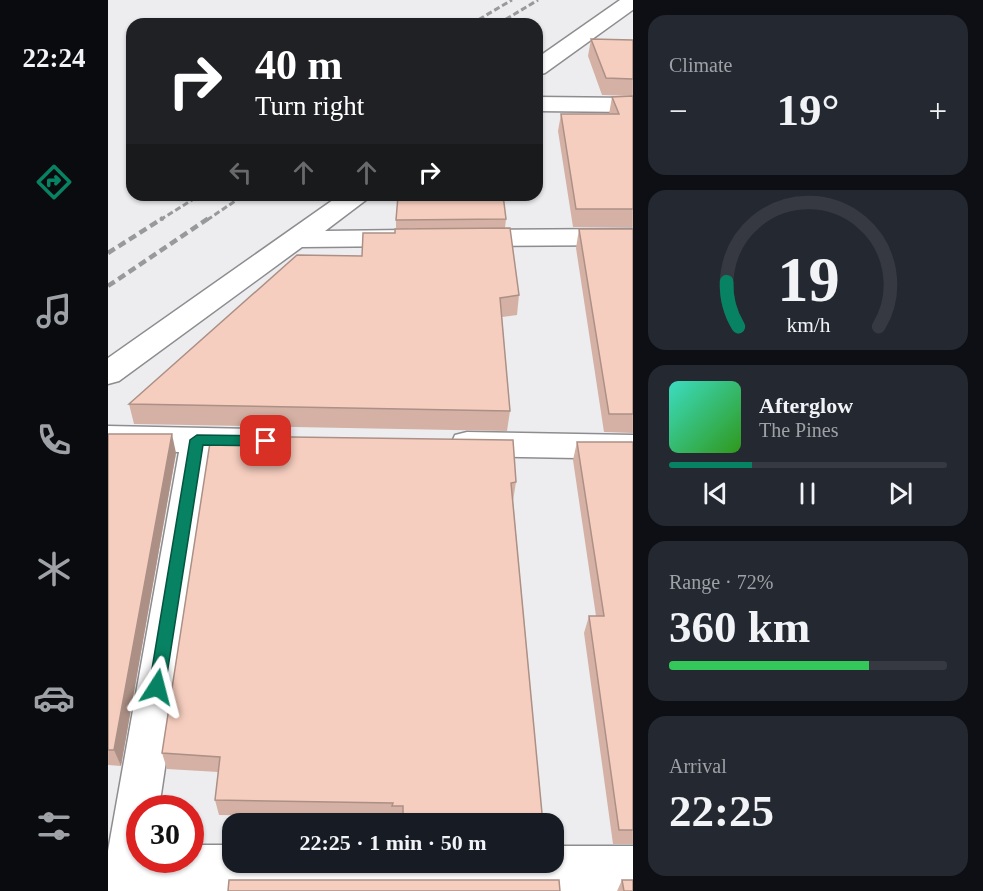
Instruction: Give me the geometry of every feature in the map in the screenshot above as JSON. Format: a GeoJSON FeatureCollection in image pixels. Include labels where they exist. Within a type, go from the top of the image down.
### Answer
{"type":"FeatureCollection","features":[{"type":"Feature","properties":{"kind":"street"},"geometry":{"type":"LineString","coordinates":[[543,64],[629,6]]}},
{"type":"Feature","properties":{"kind":"street"},"geometry":{"type":"LineString","coordinates":[[543,104],[633,105]]}},
{"type":"Feature","properties":{"kind":"street"},"geometry":{"type":"LineString","coordinates":[[108,373],[349,201]]}},
{"type":"Feature","properties":{"kind":"street"},"geometry":{"type":"LineString","coordinates":[[295,239],[633,237]]}},
{"type":"Feature","properties":{"kind":"street"},"geometry":{"type":"LineString","coordinates":[[108,438],[280,441]]}},
{"type":"Feature","properties":{"kind":"street"},"geometry":{"type":"LineString","coordinates":[[197,440],[126,879],[633,869]]}},
{"type":"Feature","properties":{"kind":"street"},"geometry":{"type":"LineString","coordinates":[[433,444],[633,447]]}},
{"type":"Feature","properties":{"kind":"building"},"geometry":{"type":"Polygon","coordinates":[[[591,39],[633,40],[633,79],[606,78],[591,39]]]}},
{"type":"Feature","properties":{"kind":"building"},"geometry":{"type":"Polygon","coordinates":[[[633,96],[633,209],[576,209],[561,114],[619,114],[612,97],[633,96]]]}},
{"type":"Feature","properties":{"kind":"building"},"geometry":{"type":"Polygon","coordinates":[[[398,201],[504,201],[506,219],[396,220],[398,201]]]}},
{"type":"Feature","properties":{"kind":"building"},"geometry":{"type":"Polygon","coordinates":[[[510,228],[519,295],[500,298],[510,411],[129,404],[297,255],[362,256],[363,233],[395,233],[395,229],[510,228]]]}},
{"type":"Feature","properties":{"kind":"building"},"geometry":{"type":"Polygon","coordinates":[[[579,229],[633,229],[633,414],[609,414],[579,229]]]}},
{"type":"Feature","properties":{"kind":"building"},"geometry":{"type":"Polygon","coordinates":[[[108,434],[172,434],[114,750],[108,750],[108,434]]]}},
{"type":"Feature","properties":{"kind":"building"},"geometry":{"type":"Polygon","coordinates":[[[211,436],[513,440],[516,482],[511,483],[542,813],[403,813],[403,806],[392,806],[393,803],[215,800],[220,757],[162,753],[211,436]]]}},
{"type":"Feature","properties":{"kind":"building"},"geometry":{"type":"Polygon","coordinates":[[[577,442],[633,442],[633,830],[619,830],[589,616],[604,616],[577,442]]]}},
{"type":"Feature","properties":{"kind":"building"},"geometry":{"type":"Polygon","coordinates":[[[229,880],[559,880],[560,891],[228,891],[229,880]]]}},
{"type":"Feature","properties":{"kind":"building"},"geometry":{"type":"Polygon","coordinates":[[[622,880],[633,880],[633,891],[624,891],[622,880]]]}},
{"type":"Feature","properties":{"kind":"railway"},"geometry":{"type":"LineString","coordinates":[[481,18],[512,0]]}},
{"type":"Feature","properties":{"kind":"railway"},"geometry":{"type":"LineString","coordinates":[[508,18],[538,0]]}},
{"type":"Feature","properties":{"kind":"railway"},"geometry":{"type":"LineString","coordinates":[[160,220],[190,201]]}},
{"type":"Feature","properties":{"kind":"railway"},"geometry":{"type":"LineString","coordinates":[[207,220],[235,201]]}},
{"type":"Feature","properties":{"kind":"railway"},"geometry":{"type":"LineString","coordinates":[[108,253],[163,218]]}},
{"type":"Feature","properties":{"kind":"railway"},"geometry":{"type":"LineString","coordinates":[[108,286],[209,218]]}},
{"type":"Feature","properties":{"kind":"route"},"geometry":{"type":"LineString","coordinates":[[157,687],[197,440],[266,441]]}}]}
